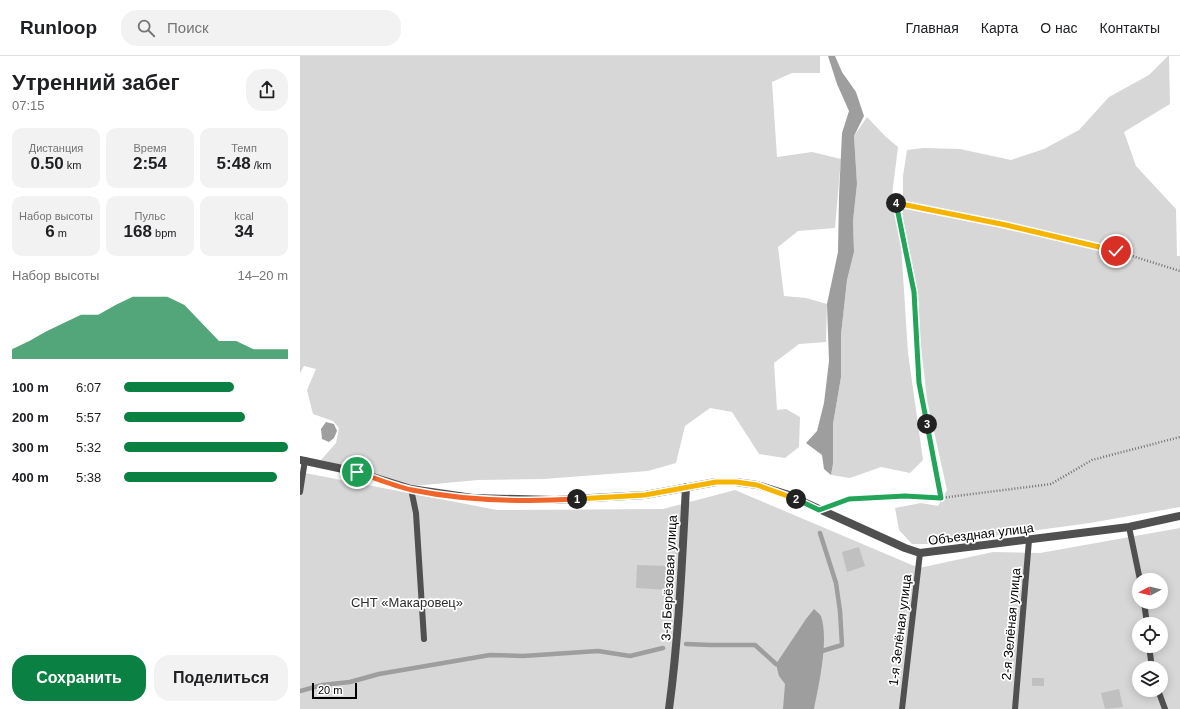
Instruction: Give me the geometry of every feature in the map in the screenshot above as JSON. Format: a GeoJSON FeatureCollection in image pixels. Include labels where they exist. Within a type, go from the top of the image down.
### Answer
{"type":"FeatureCollection","features":[{"type":"Feature","properties":{"kind":"street","name":"Объездная улица"},"geometry":{"type":"LineString","coordinates":[[303,460],[357,472],[411,489],[473,498],[555,500],[645,495],[716,482],[736,482],[757,485],[786,494],[905,548],[920,553],[1129,527],[1180,516]]}},
{"type":"Feature","properties":{"kind":"street","name":"3-я Берёзовая улица"},"geometry":{"type":"LineString","coordinates":[[669,709],[681,603],[680,581],[686,487]]}},
{"type":"Feature","properties":{"kind":"lane"},"geometry":{"type":"LineString","coordinates":[[300,492],[303,460]]}},
{"type":"Feature","properties":{"kind":"lane"},"geometry":{"type":"LineString","coordinates":[[411,489],[416,513],[424,639]]}},
{"type":"Feature","properties":{"kind":"lane"},"geometry":{"type":"LineString","coordinates":[[1129,527],[1139,573]]}},
{"type":"Feature","properties":{"kind":"lane","name":"2-я Зелёная улица"},"geometry":{"type":"LineString","coordinates":[[1015,709],[1029,540]]}},
{"type":"Feature","properties":{"kind":"lane","name":"1-я Зелёная улица"},"geometry":{"type":"LineString","coordinates":[[902,709],[920,553]]}},
{"type":"Feature","properties":{"kind":"lane"},"geometry":{"type":"LineString","coordinates":[[1161,697],[1165,709]]}},
{"type":"Feature","properties":{"kind":"path"},"geometry":{"type":"LineString","coordinates":[[941,498],[919,383],[914,292],[896,202],[1006,225],[1116,251],[1180,271]]}},
{"type":"Feature","properties":{"kind":"path"},"geometry":{"type":"LineString","coordinates":[[819,510],[849,499],[905,496],[941,498],[1051,484],[1092,460],[1180,437]]}},
{"type":"Feature","properties":{"kind":"green space"},"geometry":{"type":"Polygon","coordinates":[[[300,56],[820,56],[820,73],[792,73],[772,82],[777,157],[812,152],[841,159],[835,228],[798,231],[778,247],[784,296],[806,298],[827,304],[826,342],[799,344],[774,363],[777,410],[786,409],[800,417],[799,447],[785,458],[759,454],[732,412],[710,408],[685,426],[676,463],[648,471],[544,479],[478,480],[413,486],[362,470],[321,460],[336,443],[339,428],[333,421],[313,414],[307,390],[316,369],[304,366],[300,373],[300,56]]]}},
{"type":"Feature","properties":{"kind":"green space"},"geometry":{"type":"Polygon","coordinates":[[[1168,56],[1170,104],[1124,132],[1136,166],[1176,209],[1177,256],[1180,256],[1180,507],[1090,523],[935,544],[912,544],[899,530],[895,508],[921,503],[938,506],[947,490],[927,400],[920,337],[918,299],[903,220],[903,176],[907,150],[923,148],[960,149],[1011,160],[1044,149],[1079,130],[1109,97],[1149,75],[1168,56]]]}},
{"type":"Feature","properties":{"kind":"green space"},"geometry":{"type":"Polygon","coordinates":[[[867,117],[898,147],[892,195],[901,244],[908,353],[923,460],[910,473],[881,467],[850,478],[831,475],[833,464],[833,424],[841,377],[841,335],[847,280],[854,252],[853,221],[857,184],[854,136],[867,117]]]}},
{"type":"Feature","properties":{"kind":"green space","name":"СНТ «Макаровец»"},"geometry":{"type":"Polygon","coordinates":[[[300,472],[497,510],[663,509],[735,490],[919,568],[993,552],[1040,553],[1180,528],[1180,709],[300,709],[300,472]]]}},
{"type":"Feature","properties":{"kind":"shaded area"},"geometry":{"type":"Polygon","coordinates":[[[828,56],[835,56],[842,72],[856,92],[864,116],[854,136],[857,184],[853,221],[854,252],[847,280],[841,335],[841,377],[833,424],[833,464],[831,475],[824,469],[822,455],[806,443],[817,431],[824,403],[829,361],[827,304],[838,252],[842,133],[849,111],[837,84],[828,56]]]}},
{"type":"Feature","properties":{"kind":"shaded area"},"geometry":{"type":"Polygon","coordinates":[[[326,422],[334,424],[337,431],[334,438],[329,442],[322,439],[321,429],[326,422]]]}},
{"type":"Feature","properties":{"kind":"shaded area"},"geometry":{"type":"Polygon","coordinates":[[[814,609],[821,616],[824,649],[814,709],[783,709],[785,684],[779,676],[776,664],[814,609]]]}},
{"type":"Feature","properties":{"kind":"building"},"geometry":{"type":"Polygon","coordinates":[[[859,547],[865,566],[847,572],[842,552],[859,547]]]}},
{"type":"Feature","properties":{"kind":"building"},"geometry":{"type":"Polygon","coordinates":[[[637,565],[670,566],[669,590],[636,588],[637,565]]]}},
{"type":"Feature","properties":{"kind":"building"},"geometry":{"type":"Polygon","coordinates":[[[1032,678],[1044,678],[1044,686],[1032,686],[1032,678]]]}},
{"type":"Feature","properties":{"kind":"building"},"geometry":{"type":"Polygon","coordinates":[[[1119,689],[1123,707],[1105,709],[1101,693],[1119,689]]]}},
{"type":"Feature","properties":{"kind":"waterway"},"geometry":{"type":"LineString","coordinates":[[820,533],[836,583],[840,611],[842,645],[822,651]]}},
{"type":"Feature","properties":{"kind":"waterway"},"geometry":{"type":"LineString","coordinates":[[686,644],[755,645],[776,664]]}},
{"type":"Feature","properties":{"kind":"waterway"},"geometry":{"type":"LineString","coordinates":[[300,691],[322,685],[350,682],[379,674],[490,655],[523,656],[598,651],[630,656],[663,648]]}},
{"type":"Feature","properties":{"kind":"route"},"geometry":{"type":"LineString","coordinates":[[357,472],[411,489],[473,498],[555,500],[645,495],[716,482],[736,482],[757,485],[786,494],[819,510],[849,499],[905,496],[941,498],[919,383],[914,292],[896,202],[1006,225],[1116,251]]}}]}
